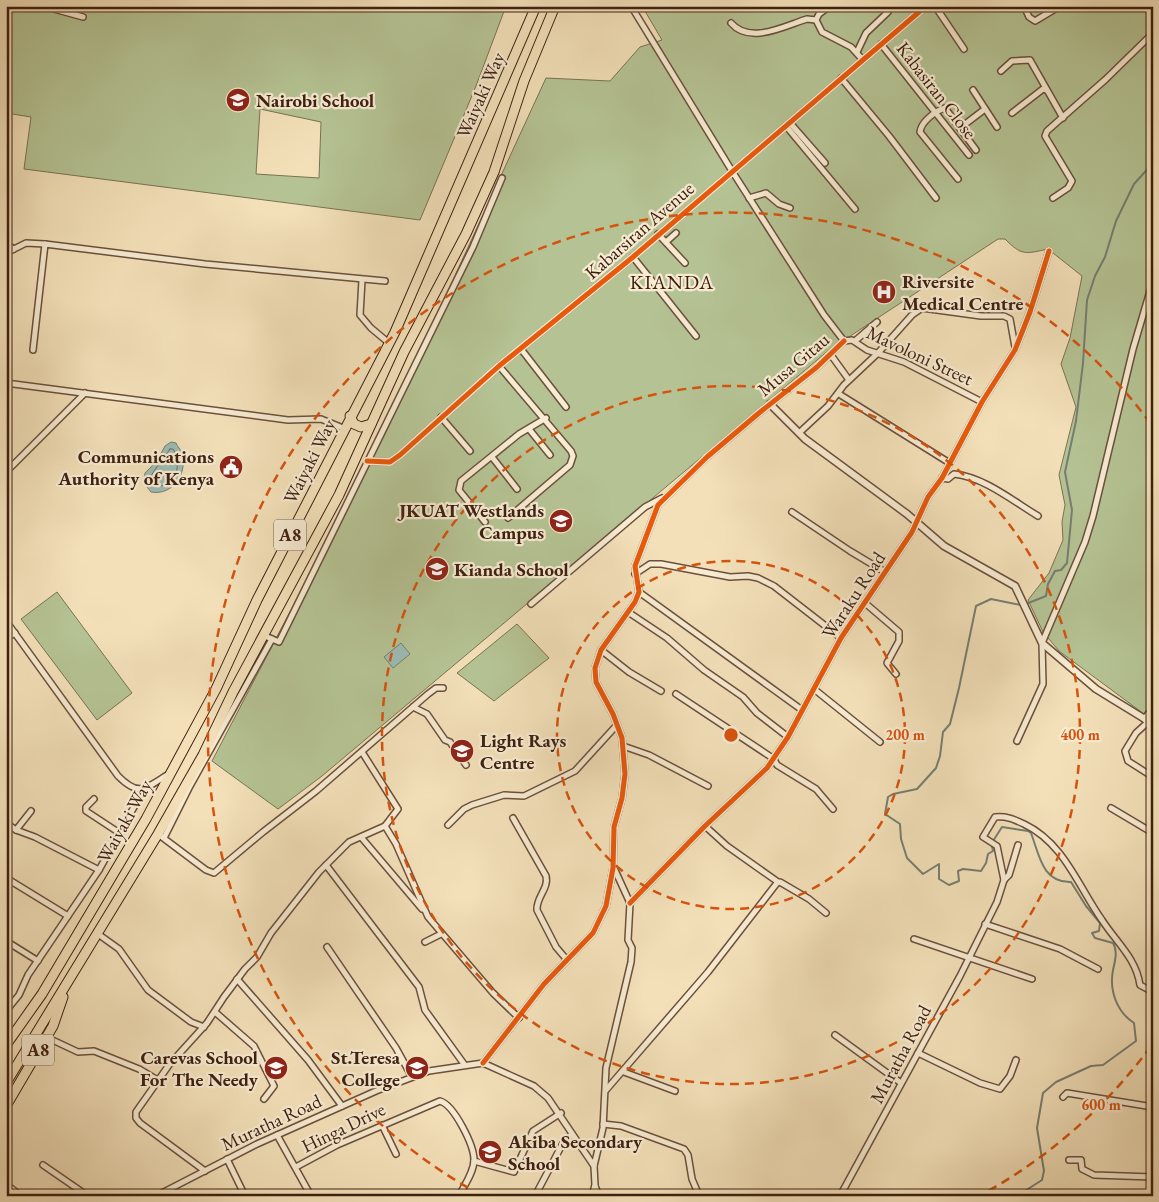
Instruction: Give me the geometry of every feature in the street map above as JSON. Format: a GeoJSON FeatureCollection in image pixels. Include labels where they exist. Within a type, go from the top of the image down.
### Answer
{"type":"FeatureCollection","features":[{"type":"Feature","properties":{"kind":"highway","name":"Waiyaki Way"},"geometry":{"type":"LineString","coordinates":[[6,1045],[42,994],[146,819],[216,689],[257,600],[343,428],[390,341],[441,230],[536,6]]}},
{"type":"Feature","properties":{"kind":"highway","name":"Waiyaki Way"},"geometry":{"type":"LineString","coordinates":[[6,1083],[46,1016],[64,992],[98,934],[161,836],[268,638],[339,496],[407,346],[466,234],[494,172],[524,80],[555,6]]}},
{"type":"Feature","properties":{"kind":"highway"},"geometry":{"type":"LineString","coordinates":[[390,341],[398,348],[407,346]]}},
{"type":"Feature","properties":{"kind":"highway"},"geometry":{"type":"LineString","coordinates":[[350,416],[354,424],[361,427],[371,424]]}},
{"type":"Feature","properties":{"kind":"highway","name":"Waiyaki Way"},"geometry":{"type":"LineString","coordinates":[[6,1106],[57,1016],[64,992]]}},
{"type":"Feature","properties":{"kind":"street"},"geometry":{"type":"LineString","coordinates":[[43,6],[83,17]]}},
{"type":"Feature","properties":{"kind":"street","name":"Musa Gitau"},"geometry":{"type":"LineString","coordinates":[[631,6],[749,198],[824,315],[844,341],[830,355],[770,404],[658,505],[638,553],[635,574],[638,592]]}},
{"type":"Feature","properties":{"kind":"street"},"geometry":{"type":"LineString","coordinates":[[816,20],[819,14],[830,6]]}},
{"type":"Feature","properties":{"kind":"street","name":"Kabarsiran Avenue"},"geometry":{"type":"LineString","coordinates":[[367,461],[373,459],[385,462],[394,460],[499,366],[633,257],[926,6]]}},
{"type":"Feature","properties":{"kind":"street"},"geometry":{"type":"LineString","coordinates":[[935,6],[964,49]]}},
{"type":"Feature","properties":{"kind":"street"},"geometry":{"type":"LineString","coordinates":[[1024,6],[1029,17],[1035,21],[1055,9]]}},
{"type":"Feature","properties":{"kind":"street"},"geometry":{"type":"LineString","coordinates":[[857,52],[866,33],[888,12]]}},
{"type":"Feature","properties":{"kind":"street"},"geometry":{"type":"LineString","coordinates":[[731,23],[742,32],[756,34],[808,20],[816,20]]}},
{"type":"Feature","properties":{"kind":"street"},"geometry":{"type":"LineString","coordinates":[[816,20],[825,35],[844,43],[857,52],[862,60]]}},
{"type":"Feature","properties":{"kind":"street"},"geometry":{"type":"LineString","coordinates":[[1053,198],[1072,183],[1045,136],[1047,131],[1153,33]]}},
{"type":"Feature","properties":{"kind":"street","name":"Kabasiran Close"},"geometry":{"type":"LineString","coordinates":[[881,44],[969,155]]}},
{"type":"Feature","properties":{"kind":"street"},"geometry":{"type":"LineString","coordinates":[[1001,71],[1012,61],[1023,58],[1030,60],[1063,118]]}},
{"type":"Feature","properties":{"kind":"street"},"geometry":{"type":"LineString","coordinates":[[841,78],[889,136],[936,198]]}},
{"type":"Feature","properties":{"kind":"street"},"geometry":{"type":"LineString","coordinates":[[1012,113],[1043,89],[1046,90]]}},
{"type":"Feature","properties":{"kind":"street"},"geometry":{"type":"LineString","coordinates":[[973,90],[997,127]]}},
{"type":"Feature","properties":{"kind":"street"},"geometry":{"type":"LineString","coordinates":[[958,179],[920,132],[923,124],[936,112],[945,109],[976,150]]}},
{"type":"Feature","properties":{"kind":"street"},"geometry":{"type":"LineString","coordinates":[[960,128],[985,109]]}},
{"type":"Feature","properties":{"kind":"street"},"geometry":{"type":"LineString","coordinates":[[788,125],[825,163]]}},
{"type":"Feature","properties":{"kind":"street"},"geometry":{"type":"LineString","coordinates":[[788,125],[855,208]]}},
{"type":"Feature","properties":{"kind":"street"},"geometry":{"type":"LineString","coordinates":[[268,638],[279,642],[473,247],[502,178]]}},
{"type":"Feature","properties":{"kind":"street"},"geometry":{"type":"LineString","coordinates":[[749,198],[766,193],[779,204],[790,208]]}},
{"type":"Feature","properties":{"kind":"street"},"geometry":{"type":"LineString","coordinates":[[666,242],[676,233]]}},
{"type":"Feature","properties":{"kind":"street"},"geometry":{"type":"LineString","coordinates":[[658,234],[685,263]]}},
{"type":"Feature","properties":{"kind":"street"},"geometry":{"type":"LineString","coordinates":[[6,253],[33,242],[362,280],[385,281]]}},
{"type":"Feature","properties":{"kind":"street"},"geometry":{"type":"LineString","coordinates":[[6,244],[14,249]]}},
{"type":"Feature","properties":{"kind":"street"},"geometry":{"type":"LineString","coordinates":[[34,350],[45,244]]}},
{"type":"Feature","properties":{"kind":"street","name":"Waraku Road"},"geometry":{"type":"LineString","coordinates":[[630,903],[774,759],[788,737],[841,638],[912,532],[928,497],[942,478],[948,462],[982,402],[1015,350],[1030,312],[1049,251]]}},
{"type":"Feature","properties":{"kind":"street"},"geometry":{"type":"LineString","coordinates":[[633,257],[696,336]]}},
{"type":"Feature","properties":{"kind":"street"},"geometry":{"type":"LineString","coordinates":[[362,280],[360,315],[371,328],[390,341]]}},
{"type":"Feature","properties":{"kind":"street"},"geometry":{"type":"LineString","coordinates":[[1042,644],[1085,542],[1093,516],[1130,358],[1153,281]]}},
{"type":"Feature","properties":{"kind":"street"},"geometry":{"type":"LineString","coordinates":[[799,433],[839,394],[849,380],[878,353],[912,315],[922,308],[981,316],[1004,316],[1010,319],[1015,350]]}},
{"type":"Feature","properties":{"kind":"street"},"geometry":{"type":"LineString","coordinates":[[855,341],[876,322]]}},
{"type":"Feature","properties":{"kind":"street","name":"Mavoloni Street"},"geometry":{"type":"LineString","coordinates":[[844,341],[855,341],[878,353],[904,362],[982,402]]}},
{"type":"Feature","properties":{"kind":"street"},"geometry":{"type":"LineString","coordinates":[[521,349],[566,407]]}},
{"type":"Feature","properties":{"kind":"street"},"geometry":{"type":"LineString","coordinates":[[830,355],[849,380]]}},
{"type":"Feature","properties":{"kind":"street"},"geometry":{"type":"LineString","coordinates":[[499,366],[546,418],[571,450],[572,462],[508,518]]}},
{"type":"Feature","properties":{"kind":"street"},"geometry":{"type":"LineString","coordinates":[[6,382],[288,420],[321,419],[343,428]]}},
{"type":"Feature","properties":{"kind":"street"},"geometry":{"type":"LineString","coordinates":[[6,472],[85,393]]}},
{"type":"Feature","properties":{"kind":"street"},"geometry":{"type":"LineString","coordinates":[[839,394],[948,462]]}},
{"type":"Feature","properties":{"kind":"street"},"geometry":{"type":"LineString","coordinates":[[770,404],[799,433],[916,522],[944,546],[1006,579],[1015,586],[1042,644],[1043,684],[1017,740]]}},
{"type":"Feature","properties":{"kind":"street"},"geometry":{"type":"LineString","coordinates":[[441,417],[470,451]]}},
{"type":"Feature","properties":{"kind":"street"},"geometry":{"type":"LineString","coordinates":[[485,522],[462,494],[458,486],[461,481],[519,434],[546,418]]}},
{"type":"Feature","properties":{"kind":"street"},"geometry":{"type":"LineString","coordinates":[[529,428],[550,455]]}},
{"type":"Feature","properties":{"kind":"street"},"geometry":{"type":"LineString","coordinates":[[356,456],[367,461]]}},
{"type":"Feature","properties":{"kind":"street"},"geometry":{"type":"LineString","coordinates":[[492,456],[517,489]]}},
{"type":"Feature","properties":{"kind":"street"},"geometry":{"type":"LineString","coordinates":[[942,478],[948,479],[954,474],[963,475],[991,488],[1038,516]]}},
{"type":"Feature","properties":{"kind":"street"},"geometry":{"type":"LineString","coordinates":[[531,604],[645,507],[667,495]]}},
{"type":"Feature","properties":{"kind":"street"},"geometry":{"type":"LineString","coordinates":[[792,512],[850,551],[886,572]]}},
{"type":"Feature","properties":{"kind":"street"},"geometry":{"type":"LineString","coordinates":[[635,574],[650,564],[661,564],[730,577],[748,576],[758,578],[774,586],[841,638]]}},
{"type":"Feature","properties":{"kind":"street"},"geometry":{"type":"LineString","coordinates":[[482,1063],[544,984],[593,933],[602,918],[613,868],[614,827],[622,798],[625,774],[622,738],[613,714],[596,682],[596,661],[636,602],[638,592],[802,710]]}},
{"type":"Feature","properties":{"kind":"street"},"geometry":{"type":"LineString","coordinates":[[865,603],[899,632],[899,641],[887,664],[896,674]]}},
{"type":"Feature","properties":{"kind":"street"},"geometry":{"type":"LineString","coordinates":[[628,612],[666,638],[704,670],[743,697],[757,713],[788,737]]}},
{"type":"Feature","properties":{"kind":"street"},"geometry":{"type":"LineString","coordinates":[[6,622],[118,776],[134,790],[144,788],[169,774]]}},
{"type":"Feature","properties":{"kind":"street"},"geometry":{"type":"LineString","coordinates":[[6,638],[15,633]]}},
{"type":"Feature","properties":{"kind":"street"},"geometry":{"type":"LineString","coordinates":[[1042,644],[1096,689],[1148,722]]}},
{"type":"Feature","properties":{"kind":"street"},"geometry":{"type":"LineString","coordinates":[[602,650],[629,672],[661,691]]}},
{"type":"Feature","properties":{"kind":"street"},"geometry":{"type":"LineString","coordinates":[[161,836],[206,870],[214,873],[362,752],[436,688],[443,688]]}},
{"type":"Feature","properties":{"kind":"street"},"geometry":{"type":"LineString","coordinates":[[814,689],[880,742]]}},
{"type":"Feature","properties":{"kind":"street"},"geometry":{"type":"LineString","coordinates":[[676,694],[774,759],[777,765],[816,790],[833,809]]}},
{"type":"Feature","properties":{"kind":"street"},"geometry":{"type":"LineString","coordinates":[[413,707],[427,714],[466,765]]}},
{"type":"Feature","properties":{"kind":"street"},"geometry":{"type":"LineString","coordinates":[[1153,708],[1148,722],[1136,732],[1125,751],[1128,761],[1153,777]]}},
{"type":"Feature","properties":{"kind":"street"},"geometry":{"type":"LineString","coordinates":[[448,825],[464,809],[472,805],[504,795],[524,796],[575,772],[616,726]]}},
{"type":"Feature","properties":{"kind":"street"},"geometry":{"type":"LineString","coordinates":[[623,746],[649,755],[708,786]]}},
{"type":"Feature","properties":{"kind":"street"},"geometry":{"type":"LineString","coordinates":[[205,1171],[136,1118],[136,1112],[169,1065],[204,1027],[237,979],[257,957],[271,933],[326,865],[343,848],[385,826],[398,809],[362,752]]}},
{"type":"Feature","properties":{"kind":"street"},"geometry":{"type":"LineString","coordinates":[[6,1011],[19,995],[28,975],[99,870],[121,834],[144,788]]}},
{"type":"Feature","properties":{"kind":"street"},"geometry":{"type":"LineString","coordinates":[[94,799],[86,807],[86,812],[121,834]]}},
{"type":"Feature","properties":{"kind":"street"},"geometry":{"type":"LineString","coordinates":[[1111,808],[1153,832]]}},
{"type":"Feature","properties":{"kind":"street"},"geometry":{"type":"LineString","coordinates":[[16,830],[31,811]]}},
{"type":"Feature","properties":{"kind":"street"},"geometry":{"type":"LineString","coordinates":[[1004,880],[997,846],[983,837],[995,817],[1006,816],[1034,829],[1053,844],[1086,891],[1101,920],[1127,952],[1138,973],[1140,985],[1153,992]]}},
{"type":"Feature","properties":{"kind":"street"},"geometry":{"type":"LineString","coordinates":[[513,818],[546,876],[546,885],[537,904],[537,910],[556,946],[567,960]]}},
{"type":"Feature","properties":{"kind":"street"},"geometry":{"type":"LineString","coordinates":[[6,823],[16,830],[35,836],[99,870]]}},
{"type":"Feature","properties":{"kind":"street"},"geometry":{"type":"LineString","coordinates":[[385,826],[396,844],[425,913]]}},
{"type":"Feature","properties":{"kind":"street"},"geometry":{"type":"LineString","coordinates":[[705,826],[726,846],[778,882],[809,899],[826,913]]}},
{"type":"Feature","properties":{"kind":"street"},"geometry":{"type":"LineString","coordinates":[[361,837],[441,934],[493,993],[519,1018]]}},
{"type":"Feature","properties":{"kind":"street","name":"Muratha Road"},"geometry":{"type":"LineString","coordinates":[[840,1196],[997,902],[1004,880],[1009,875],[1018,845]]}},
{"type":"Feature","properties":{"kind":"street"},"geometry":{"type":"LineString","coordinates":[[326,865],[419,987],[425,1010],[464,1064]]}},
{"type":"Feature","properties":{"kind":"street"},"geometry":{"type":"LineString","coordinates":[[592,1196],[595,1185],[594,1166],[603,1124],[606,1068],[613,1034],[628,982],[632,948],[628,940],[630,903],[613,868]]}},
{"type":"Feature","properties":{"kind":"street"},"geometry":{"type":"LineString","coordinates":[[6,878],[68,916]]}},
{"type":"Feature","properties":{"kind":"street"},"geometry":{"type":"LineString","coordinates":[[606,1090],[624,1072],[669,1016],[708,972],[778,882]]}},
{"type":"Feature","properties":{"kind":"street"},"geometry":{"type":"LineString","coordinates":[[985,924],[1060,949],[1098,970]]}},
{"type":"Feature","properties":{"kind":"street"},"geometry":{"type":"LineString","coordinates":[[98,934],[119,950],[148,990],[191,1022],[204,1027]]}},
{"type":"Feature","properties":{"kind":"street"},"geometry":{"type":"LineString","coordinates":[[425,942],[441,934]]}},
{"type":"Feature","properties":{"kind":"street"},"geometry":{"type":"LineString","coordinates":[[914,939],[968,959],[1032,979]]}},
{"type":"Feature","properties":{"kind":"street"},"geometry":{"type":"LineString","coordinates":[[6,942],[38,961]]}},
{"type":"Feature","properties":{"kind":"street"},"geometry":{"type":"LineString","coordinates":[[327,947],[396,1048],[412,1077]]}},
{"type":"Feature","properties":{"kind":"street"},"geometry":{"type":"LineString","coordinates":[[237,979],[308,1060],[342,1106]]}},
{"type":"Feature","properties":{"kind":"street"},"geometry":{"type":"LineString","coordinates":[[215,1012],[248,1040],[259,1053],[274,1086],[264,1099]]}},
{"type":"Feature","properties":{"kind":"street"},"geometry":{"type":"LineString","coordinates":[[834,1035],[901,1083]]}},
{"type":"Feature","properties":{"kind":"street"},"geometry":{"type":"LineString","coordinates":[[46,1037],[78,1052],[94,1051],[139,1069],[159,1081]]}},
{"type":"Feature","properties":{"kind":"street"},"geometry":{"type":"LineString","coordinates":[[918,1053],[980,1083],[1000,1089],[1010,1076],[1016,1060]]}},
{"type":"Feature","properties":{"kind":"street","name":"Muratha Road"},"geometry":{"type":"LineString","coordinates":[[156,1196],[276,1135],[342,1106],[429,1071],[464,1064],[482,1063],[534,1086],[548,1098],[561,1114],[594,1166]]}},
{"type":"Feature","properties":{"kind":"street"},"geometry":{"type":"LineString","coordinates":[[624,1072],[675,1091]]}},
{"type":"Feature","properties":{"kind":"street"},"geometry":{"type":"LineString","coordinates":[[1063,1097],[1066,1093],[1153,1108]]}},
{"type":"Feature","properties":{"kind":"street","name":"Hinga Drive"},"geometry":{"type":"LineString","coordinates":[[296,1167],[382,1125],[435,1102],[447,1103],[465,1133],[474,1161]]}},
{"type":"Feature","properties":{"kind":"street"},"geometry":{"type":"LineString","coordinates":[[458,1196],[474,1161],[514,1172],[533,1131],[561,1114]]}},
{"type":"Feature","properties":{"kind":"street"},"geometry":{"type":"LineString","coordinates":[[603,1124],[621,1126],[684,1149],[688,1155],[692,1179],[698,1193]]}},
{"type":"Feature","properties":{"kind":"street"},"geometry":{"type":"LineString","coordinates":[[382,1125],[396,1154]]}},
{"type":"Feature","properties":{"kind":"street"},"geometry":{"type":"LineString","coordinates":[[535,1196],[563,1143],[572,1134]]}},
{"type":"Feature","properties":{"kind":"street","name":"Hinga Drive"},"geometry":{"type":"LineString","coordinates":[[276,1135],[311,1196]]}},
{"type":"Feature","properties":{"kind":"street"},"geometry":{"type":"LineString","coordinates":[[226,1160],[246,1196]]}},
{"type":"Feature","properties":{"kind":"street"},"geometry":{"type":"LineString","coordinates":[[1069,1160],[1081,1160],[1082,1169],[1094,1175],[1153,1177]]}},
{"type":"Feature","properties":{"kind":"street"},"geometry":{"type":"LineString","coordinates":[[43,1165],[88,1196]]}},
{"type":"Feature","properties":{"kind":"street"},"geometry":{"type":"LineString","coordinates":[[6,1184],[21,1196]]}},
{"type":"Feature","properties":{"kind":"street"},"geometry":{"type":"LineString","coordinates":[[595,1185],[600,1196]]}},
{"type":"Feature","properties":{"kind":"green space","name":"Nairobi School"},"geometry":{"type":"Polygon","coordinates":[[[6,6],[506,6],[476,86],[420,220],[24,169],[31,117],[6,113],[6,6]],[[260,109],[256,174],[319,178],[321,122],[260,109]]]}},
{"type":"Feature","properties":{"kind":"green space"},"geometry":{"type":"Polygon","coordinates":[[[642,6],[1153,6],[1153,704],[1144,714],[1059,651],[1043,632],[1028,600],[1049,573],[1063,540],[1062,522],[1065,505],[1059,475],[1076,407],[1061,364],[1070,338],[1082,276],[1048,249],[1029,253],[1024,252],[1005,239],[998,239],[829,350],[322,776],[278,809],[212,761],[376,447],[546,78],[610,81],[640,47],[662,40],[642,6]]]}},
{"type":"Feature","properties":{"kind":"green space"},"geometry":{"type":"Polygon","coordinates":[[[57,592],[132,693],[97,720],[21,619],[57,592]]]}},
{"type":"Feature","properties":{"kind":"green space"},"geometry":{"type":"Polygon","coordinates":[[[517,624],[549,658],[494,701],[457,673],[517,624]]]}},
{"type":"Feature","properties":{"kind":"water"},"geometry":{"type":"Polygon","coordinates":[[[171,442],[176,443],[182,453],[183,468],[181,475],[172,487],[159,492],[151,492],[144,483],[145,473],[157,461],[165,446],[171,442]]]}},
{"type":"Feature","properties":{"kind":"water"},"geometry":{"type":"Polygon","coordinates":[[[401,643],[410,654],[393,668],[384,657],[401,643]]]}},
{"type":"Feature","properties":{"kind":"waterway"},"geometry":{"type":"LineString","coordinates":[[1026,604],[1046,596],[1048,584],[1055,571],[1061,570],[1067,563],[1072,510],[1065,472],[1076,421],[1083,363],[1087,300],[1095,276],[1105,257],[1116,221],[1134,184],[1153,163]]}},
{"type":"Feature","properties":{"kind":"waterway"},"geometry":{"type":"LineString","coordinates":[[992,846],[993,851],[988,854],[986,863],[981,871],[963,869],[958,871],[959,881],[949,885],[939,879],[939,864],[923,874],[907,858],[901,839],[900,824],[885,814],[888,797],[893,794],[917,789],[936,768],[940,756],[943,732],[950,724],[959,688],[976,606],[991,599],[1021,605]]}},
{"type":"Feature","properties":{"kind":"waterway"},"geometry":{"type":"LineString","coordinates":[[993,841],[1002,827],[1028,831],[1031,833],[1043,866],[1048,872],[1054,878],[1071,882],[1086,906],[1100,923],[1099,931],[1092,933],[1095,938],[1113,943],[1115,946],[1116,956],[1112,978],[1113,993],[1123,1013],[1134,1023],[1136,1041],[1103,1065],[1091,1066],[1056,1082],[1043,1093],[1037,1128],[1044,1171],[1042,1180],[1017,1196]]}},
{"type":"Feature","properties":{"kind":"cycle path"},"geometry":{"type":"LineString","coordinates":[[367,461],[390,462],[400,455],[499,366],[633,257],[926,6]]}},
{"type":"Feature","properties":{"kind":"cycle path"},"geometry":{"type":"LineString","coordinates":[[630,903],[705,826],[767,768],[788,737],[841,638],[912,532],[928,497],[942,478],[982,402],[1015,350],[1030,312],[1049,251]]}},
{"type":"Feature","properties":{"kind":"cycle path"},"geometry":{"type":"LineString","coordinates":[[483,1063],[544,984],[593,933],[606,906],[613,868],[614,827],[622,798],[625,774],[622,738],[613,714],[596,682],[595,668],[601,650],[635,602],[639,592],[635,566],[658,505],[707,457],[817,367],[844,341]]}},
{"type":"Feature","properties":{"kind":"place","name":"Nairobi School"},"geometry":{"type":"Point","coordinates":[238,100]}},
{"type":"Feature","properties":{"kind":"place","name":"Riversite Medical Centre"},"geometry":{"type":"Point","coordinates":[884,292]}},
{"type":"Feature","properties":{"kind":"place","name":"Communications Authority of Kenya"},"geometry":{"type":"Point","coordinates":[231,467]}},
{"type":"Feature","properties":{"kind":"place","name":"JKUAT Westlands Campus"},"geometry":{"type":"Point","coordinates":[561,521]}},
{"type":"Feature","properties":{"kind":"place","name":"Kianda School"},"geometry":{"type":"Point","coordinates":[437,569]}},
{"type":"Feature","properties":{"kind":"place","name":"Light Rays Centre"},"geometry":{"type":"Point","coordinates":[462,751]}},
{"type":"Feature","properties":{"kind":"place","name":"Carevas School For The Needy"},"geometry":{"type":"Point","coordinates":[276,1068]}},
{"type":"Feature","properties":{"kind":"place","name":"St.Teresa College"},"geometry":{"type":"Point","coordinates":[417,1068]}},
{"type":"Feature","properties":{"kind":"place","name":"Akiba Secondary School"},"geometry":{"type":"Point","coordinates":[490,1152]}},
{"type":"Feature","properties":{"kind":"district","name":"KIANDA"},"geometry":{"type":"Point","coordinates":[672,282]}}]}
